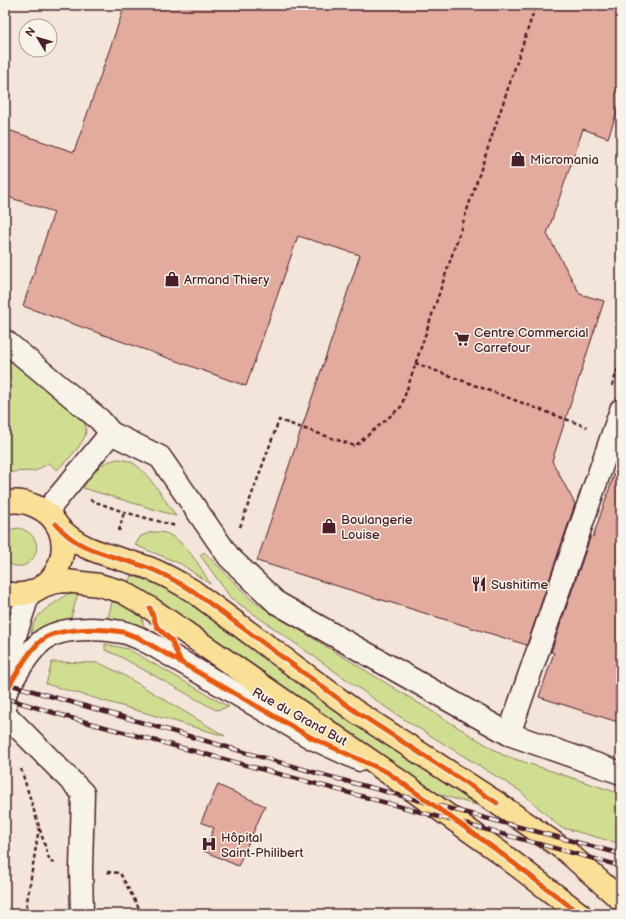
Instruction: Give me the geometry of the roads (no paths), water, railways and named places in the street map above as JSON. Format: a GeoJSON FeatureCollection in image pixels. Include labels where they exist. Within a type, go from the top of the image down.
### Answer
{"type":"FeatureCollection","features":[{"type":"Feature","properties":{"kind":"main road"},"geometry":{"type":"LineString","coordinates":[[9,501],[32,504],[51,518],[64,534],[85,547],[147,567],[176,580],[193,590],[355,712],[497,802],[566,851],[621,900]]}},
{"type":"Feature","properties":{"kind":"main road"},"geometry":{"type":"LineString","coordinates":[[36,590],[54,575],[58,568],[62,554],[62,538],[51,518]]}},
{"type":"Feature","properties":{"kind":"main road","name":"Rue du Grand But"},"geometry":{"type":"LineString","coordinates":[[5,593],[21,594],[36,590],[55,582],[73,581],[99,585],[131,596],[167,618],[387,772],[498,852],[580,914]]}},
{"type":"Feature","properties":{"kind":"street"},"geometry":{"type":"LineString","coordinates":[[5,341],[100,420],[111,433],[160,457],[229,557],[277,603],[509,734],[621,773]]}},
{"type":"Feature","properties":{"kind":"street"},"geometry":{"type":"LineString","coordinates":[[509,734],[621,410]]}},
{"type":"Feature","properties":{"kind":"street"},"geometry":{"type":"LineString","coordinates":[[51,518],[111,433]]}},
{"type":"Feature","properties":{"kind":"street"},"geometry":{"type":"LineString","coordinates":[[36,590],[5,666],[5,714],[83,793],[81,868],[82,914]]}},
{"type":"Feature","properties":{"kind":"street","name":"Rue du Grand But"},"geometry":{"type":"LineString","coordinates":[[5,693],[34,649],[52,634],[86,630],[122,632],[137,637],[312,738],[387,772]]}},
{"type":"Feature","properties":{"kind":"railway"},"geometry":{"type":"LineString","coordinates":[[5,683],[327,776],[621,854]]}},
{"type":"Feature","properties":{"kind":"railway"},"geometry":{"type":"LineString","coordinates":[[5,698],[71,718],[621,866]]}},
{"type":"Feature","properties":{"kind":"place","name":"Micromania"},"geometry":{"type":"Point","coordinates":[518,159]}},
{"type":"Feature","properties":{"kind":"place","name":"Armand Thiery"},"geometry":{"type":"Point","coordinates":[172,279]}},
{"type":"Feature","properties":{"kind":"place","name":"Centre Commercial Carrefour"},"geometry":{"type":"Point","coordinates":[462,339]}},
{"type":"Feature","properties":{"kind":"place","name":"Boulangerie Louise"},"geometry":{"type":"Point","coordinates":[329,526]}},
{"type":"Feature","properties":{"kind":"place","name":"Sushitime"},"geometry":{"type":"Point","coordinates":[479,584]}},
{"type":"Feature","properties":{"kind":"place","name":"Hôpital Saint-Philibert"},"geometry":{"type":"Point","coordinates":[209,844]}}]}
